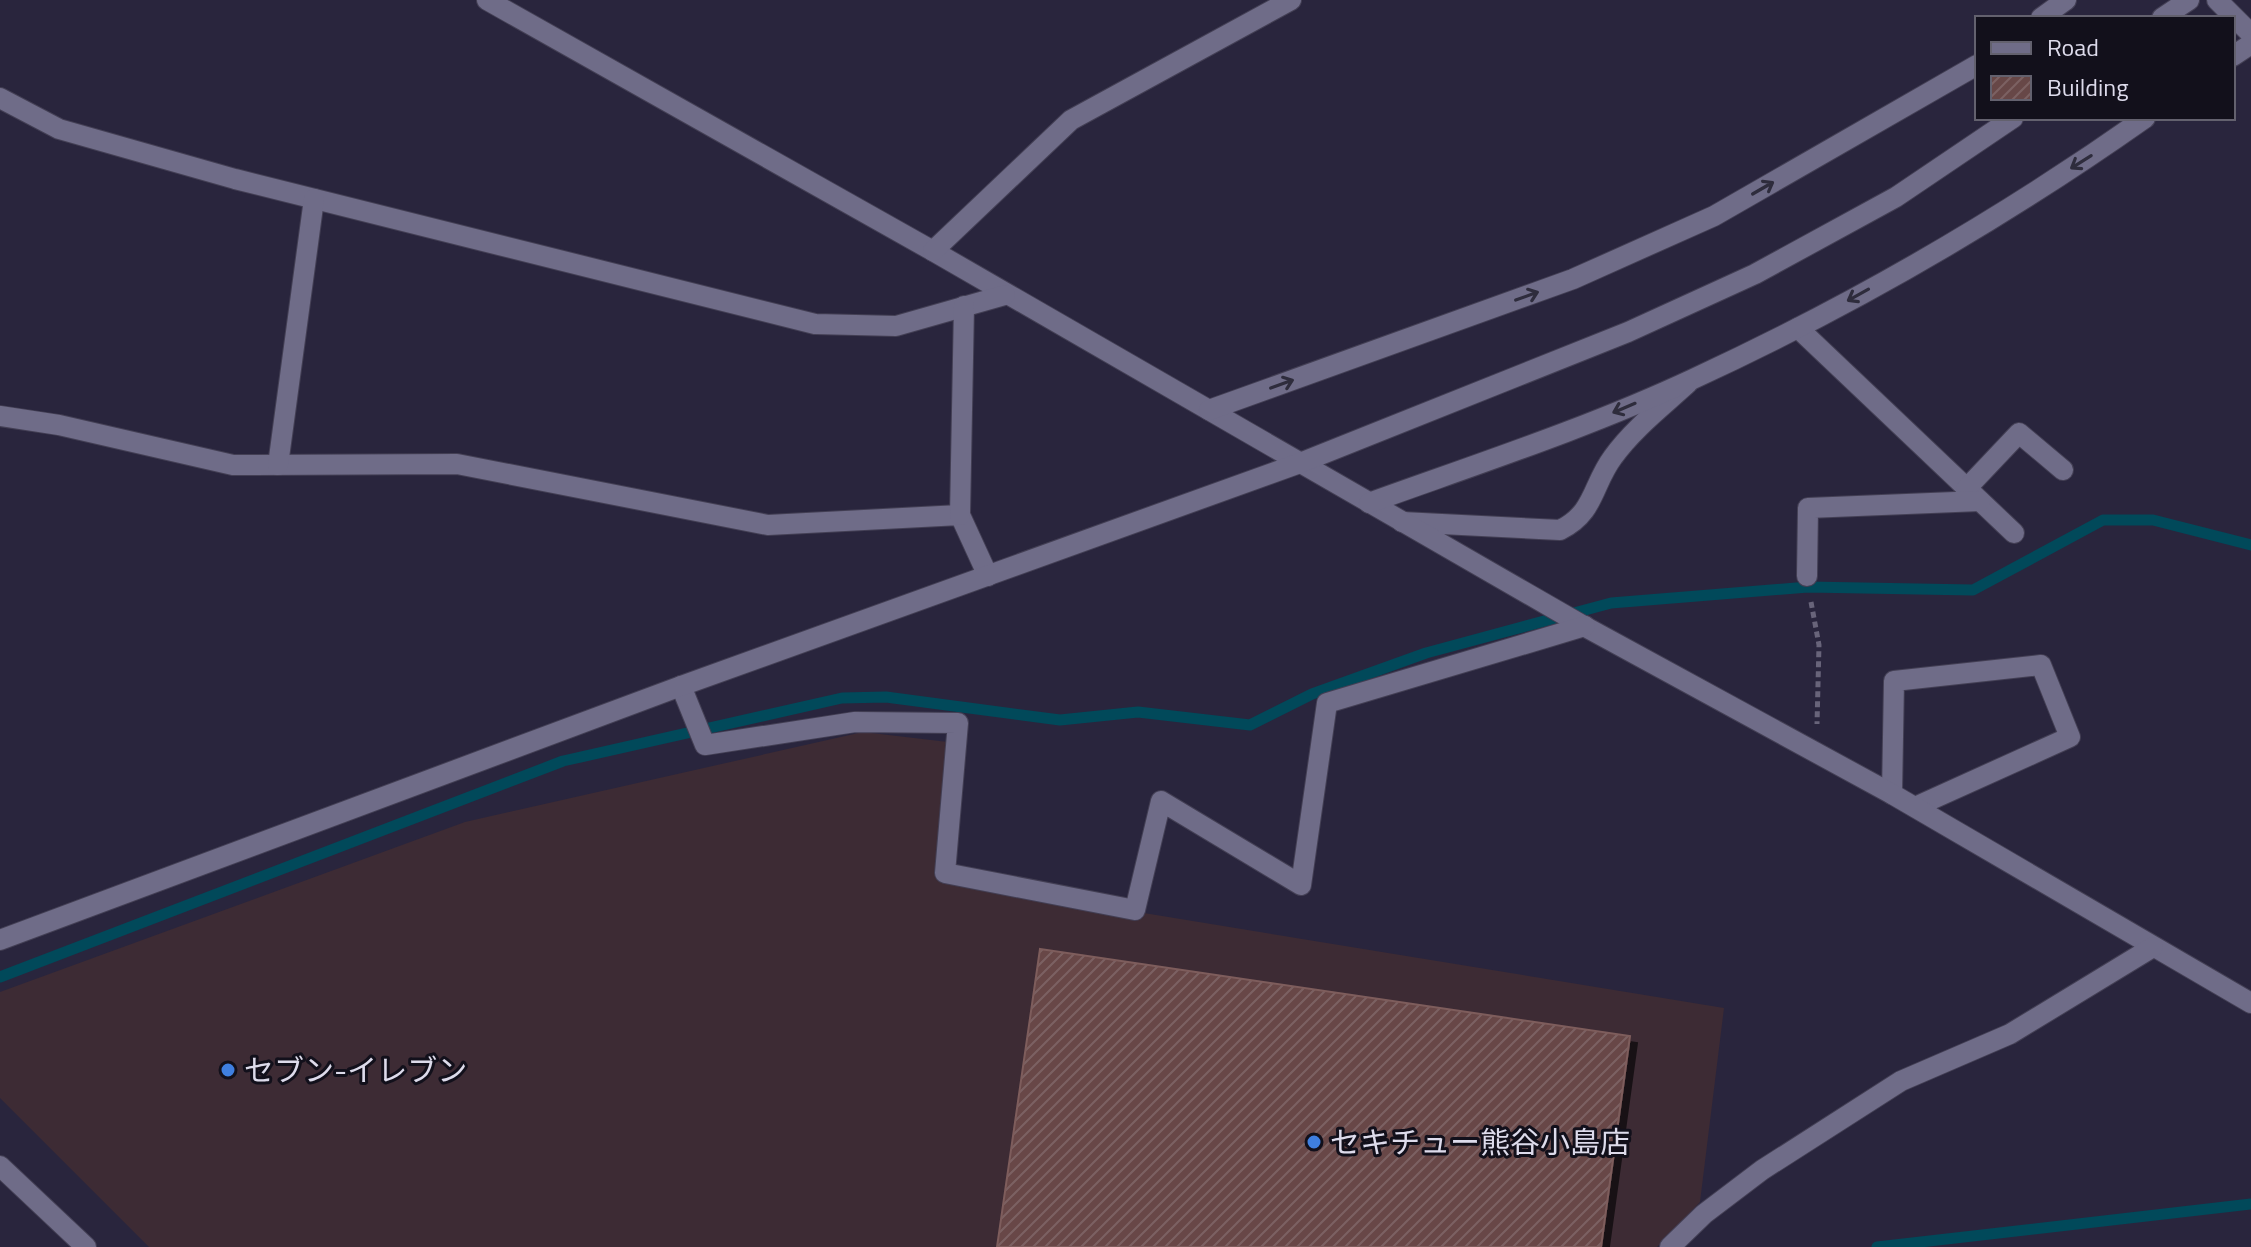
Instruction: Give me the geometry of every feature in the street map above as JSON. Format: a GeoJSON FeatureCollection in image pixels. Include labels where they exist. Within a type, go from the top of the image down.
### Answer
{"type":"FeatureCollection","features":[{"type":"Feature","properties":{"kind":"street"},"geometry":{"type":"LineString","coordinates":[[487,0],[933,251],[1534,598],[1915,807],[2251,1003]]}},
{"type":"Feature","properties":{"kind":"street"},"geometry":{"type":"LineString","coordinates":[[933,251],[1071,120],[1291,0]]}},
{"type":"Feature","properties":{"kind":"street"},"geometry":{"type":"LineString","coordinates":[[2044,16],[2066,0]]}},
{"type":"Feature","properties":{"kind":"street"},"geometry":{"type":"LineString","coordinates":[[2165,16],[2189,0]]}},
{"type":"Feature","properties":{"kind":"street"},"geometry":{"type":"LineString","coordinates":[[2217,0],[2233,16]]}},
{"type":"Feature","properties":{"kind":"street"},"geometry":{"type":"LineString","coordinates":[[2235,18],[2251,34]]}},
{"type":"Feature","properties":{"kind":"street"},"geometry":{"type":"LineString","coordinates":[[1209,410],[1573,279],[1714,216],[1975,66]]}},
{"type":"Feature","properties":{"kind":"street"},"geometry":{"type":"LineString","coordinates":[[0,98],[59,129],[314,199],[815,324],[896,326],[1005,295]]}},
{"type":"Feature","properties":{"kind":"street"},"geometry":{"type":"LineString","coordinates":[[0,940],[681,686],[1300,463],[1628,332],[1755,274],[1896,197],[2010,120]]}},
{"type":"Feature","properties":{"kind":"street"},"geometry":{"type":"LineString","coordinates":[[1369,503],[1579,427],[1691,380],[1798,328],[1961,238],[2142,120]]}},
{"type":"Feature","properties":{"kind":"street"},"geometry":{"type":"LineString","coordinates":[[278,465],[314,199]]}},
{"type":"Feature","properties":{"kind":"street"},"geometry":{"type":"LineString","coordinates":[[964,306],[960,515],[988,576]]}},
{"type":"Feature","properties":{"kind":"street"},"geometry":{"type":"LineString","coordinates":[[1798,328],[2014,533]]}},
{"type":"Feature","properties":{"kind":"street"},"geometry":{"type":"LineString","coordinates":[[1402,522],[1560,530],[1577,522],[1613,456],[1691,380]]}},
{"type":"Feature","properties":{"kind":"street"},"geometry":{"type":"LineString","coordinates":[[0,416],[59,425],[233,465],[457,464],[768,525],[960,515]]}},
{"type":"Feature","properties":{"kind":"street"},"geometry":{"type":"LineString","coordinates":[[1807,576],[1808,508],[1973,495],[2019,433],[2063,470]]}},
{"type":"Feature","properties":{"kind":"street"},"geometry":{"type":"LineString","coordinates":[[681,686],[705,745],[855,722],[958,723],[945,873],[1135,910],[1161,801],[1301,885],[1327,703],[1584,626]]}},
{"type":"Feature","properties":{"kind":"street"},"geometry":{"type":"LineString","coordinates":[[1892,794],[1894,681],[2041,665],[2070,737],[1915,807]]}},
{"type":"Feature","properties":{"kind":"street"},"geometry":{"type":"LineString","coordinates":[[1670,1247],[1704,1214],[1762,1170],[1901,1081],[2010,1034],[2153,947]]}},
{"type":"Feature","properties":{"kind":"street"},"geometry":{"type":"LineString","coordinates":[[0,1166],[86,1247]]}},
{"type":"Feature","properties":{"kind":"path"},"geometry":{"type":"LineString","coordinates":[[1807,576],[1819,645],[1816,753]]}},
{"type":"Feature","properties":{"kind":"shaded area"},"geometry":{"type":"Polygon","coordinates":[[[863,732],[948,742],[936,879],[1724,1008],[1700,1202],[1657,1247],[149,1247],[0,1098],[0,992],[465,822],[863,732]]]}},
{"type":"Feature","properties":{"kind":"building","name":"セキチュー熊谷小島店"},"geometry":{"type":"Polygon","coordinates":[[[1040,949],[1630,1036],[1601,1247],[997,1247],[1040,949]]]}},
{"type":"Feature","properties":{"kind":"waterway"},"geometry":{"type":"LineString","coordinates":[[0,977],[563,761],[842,698],[886,697],[1060,720],[1138,712],[1250,725],[1312,694],[1426,653],[1611,603],[1808,587],[1973,590],[2103,520],[2153,520],[2251,545]]}},
{"type":"Feature","properties":{"kind":"waterway"},"geometry":{"type":"LineString","coordinates":[[1877,1247],[2251,1204]]}},
{"type":"Feature","properties":{"kind":"place","name":"セブン-イレブン"},"geometry":{"type":"Point","coordinates":[228,1070]}},
{"type":"Feature","properties":{"kind":"place","name":"セキチュー熊谷小島店"},"geometry":{"type":"Point","coordinates":[1314,1142]}}]}
